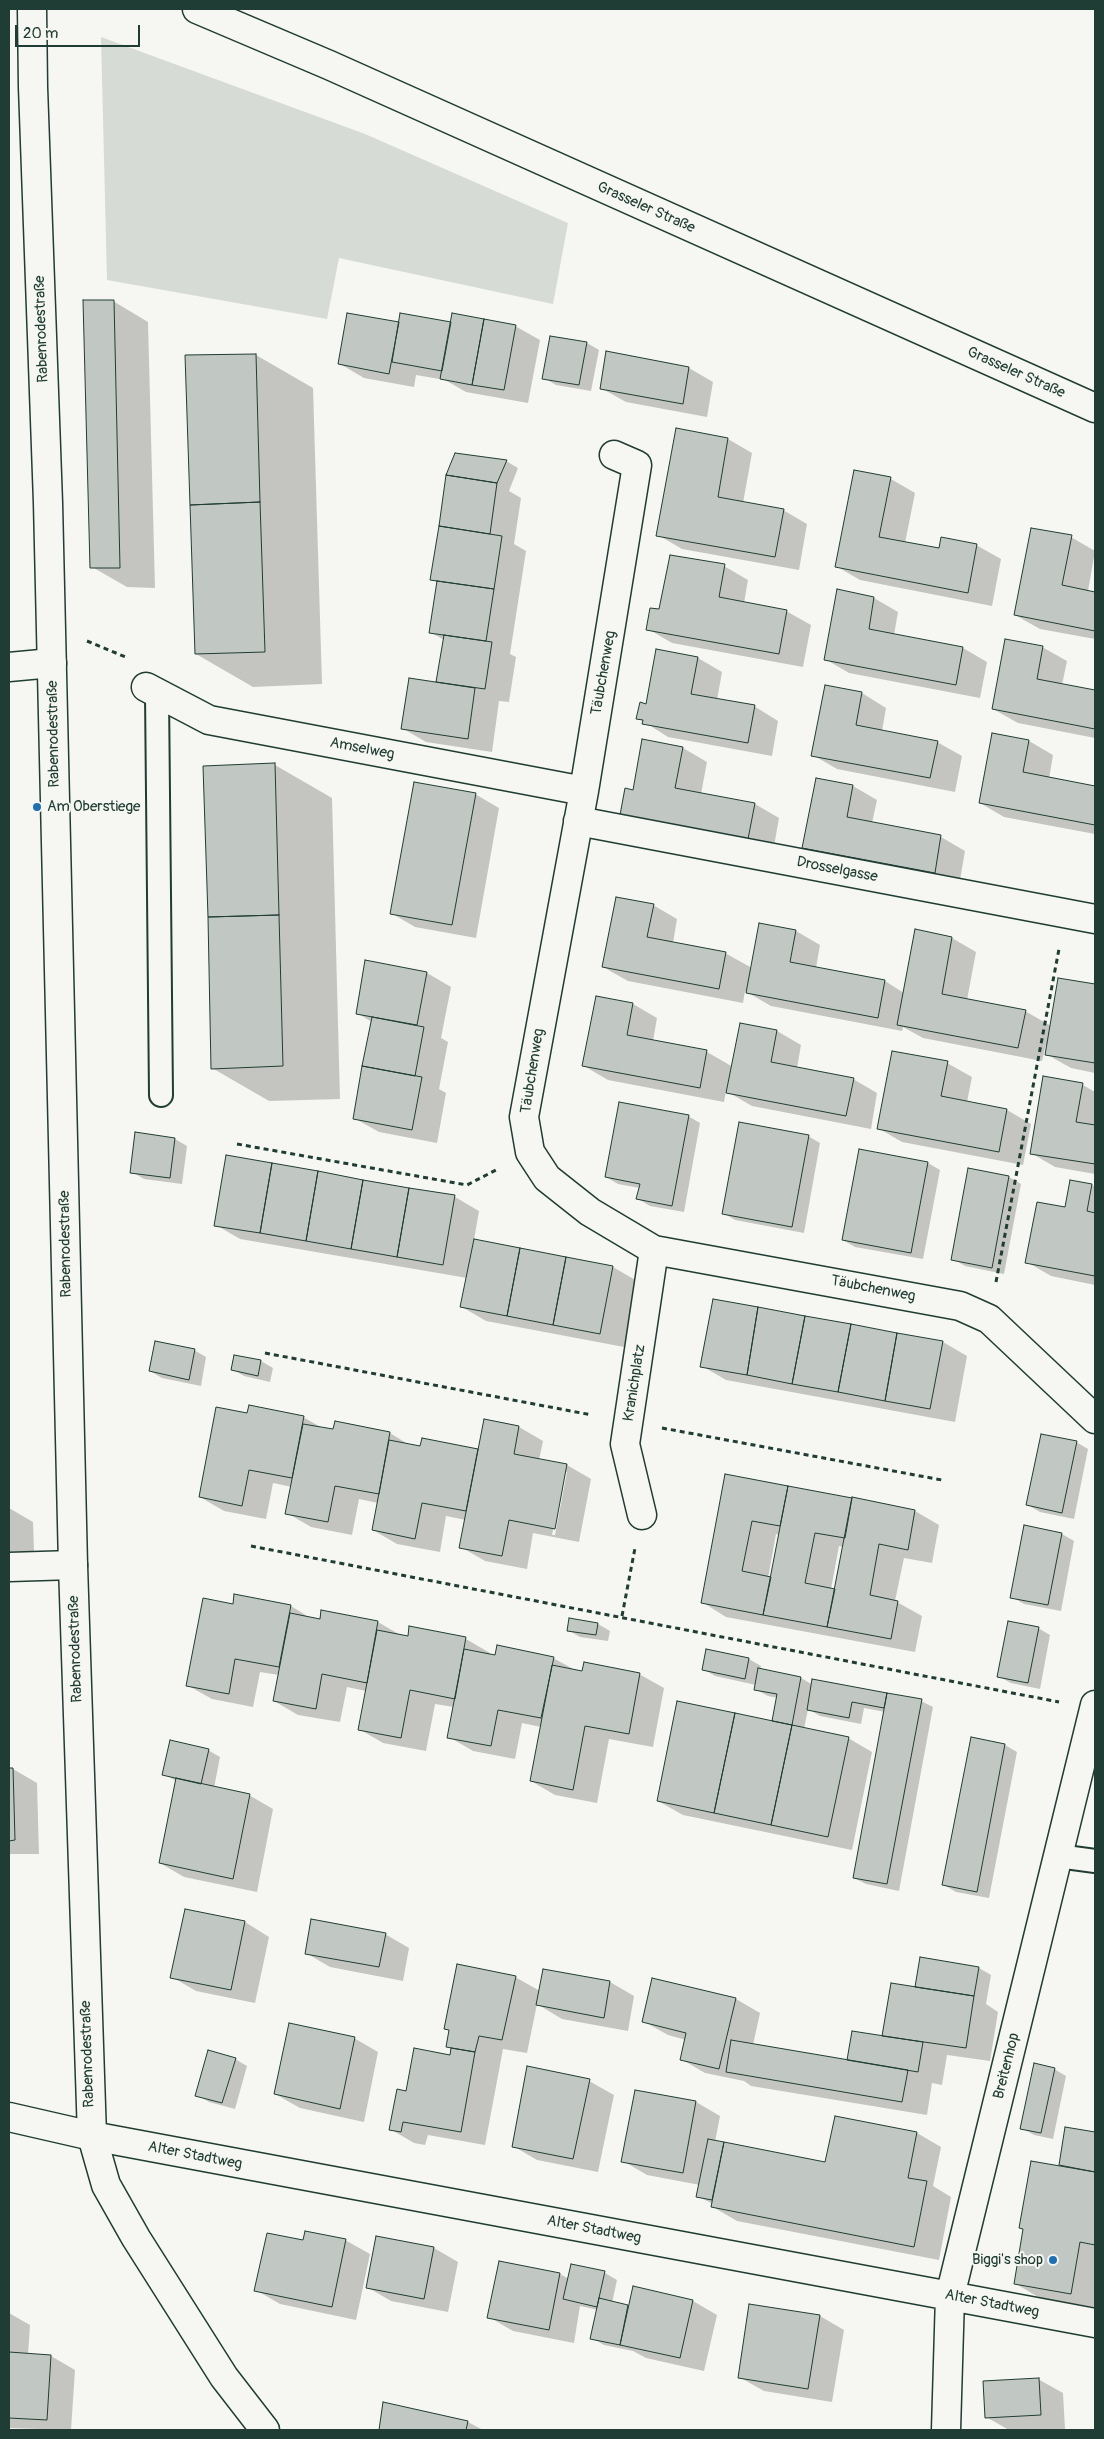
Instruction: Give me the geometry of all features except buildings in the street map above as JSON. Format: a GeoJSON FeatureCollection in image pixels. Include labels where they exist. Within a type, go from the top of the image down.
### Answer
{"type":"FeatureCollection","features":[{"type":"Feature","properties":{"kind":"street","name":"Rabenrodestraße"},"geometry":{"type":"LineString","coordinates":[[32,9],[32,87],[52,663],[73,1565],[92,2136],[106,2185],[136,2238],[224,2377],[265,2430]]}},
{"type":"Feature","properties":{"kind":"street","name":"Grasseler Straße"},"geometry":{"type":"LineString","coordinates":[[197,9],[328,65],[1095,408]]}},
{"type":"Feature","properties":{"kind":"street","name":"Täubchenweg"},"geometry":{"type":"LineString","coordinates":[[614,456],[637,465],[584,790],[524,1117],[530,1152],[548,1178],[590,1212],[654,1250],[960,1306],[989,1319],[1095,1419]]}},
{"type":"Feature","properties":{"kind":"street"},"geometry":{"type":"LineString","coordinates":[[9,667],[52,663]]}},
{"type":"Feature","properties":{"kind":"street","name":"Amselweg"},"geometry":{"type":"LineString","coordinates":[[152,690],[209,720],[584,790]]}},
{"type":"Feature","properties":{"kind":"street","name":"Drosselgasse"},"geometry":{"type":"LineString","coordinates":[[578,821],[1095,919]]}},
{"type":"Feature","properties":{"kind":"street","name":"Kranichplatz"},"geometry":{"type":"LineString","coordinates":[[642,1515],[625,1444],[654,1250]]}},
{"type":"Feature","properties":{"kind":"street"},"geometry":{"type":"LineString","coordinates":[[9,1567],[73,1565]]}},
{"type":"Feature","properties":{"kind":"street","name":"Breitenhop"},"geometry":{"type":"LineString","coordinates":[[946,2430],[950,2296],[1095,1707]]}},
{"type":"Feature","properties":{"kind":"street","name":"Alter Stadtweg"},"geometry":{"type":"LineString","coordinates":[[9,2117],[92,2136],[1095,2323]]}},
{"type":"Feature","properties":{"kind":"lane"},"geometry":{"type":"LineString","coordinates":[[152,690],[161,1095]]}},
{"type":"Feature","properties":{"kind":"lane"},"geometry":{"type":"LineString","coordinates":[[1058,1856],[1095,1861]]}},
{"type":"Feature","properties":{"kind":"path"},"geometry":{"type":"LineString","coordinates":[[81,638],[142,664],[152,690]]}},
{"type":"Feature","properties":{"kind":"path"},"geometry":{"type":"LineString","coordinates":[[989,1319],[1066,913]]}},
{"type":"Feature","properties":{"kind":"path"},"geometry":{"type":"LineString","coordinates":[[237,1144],[467,1185],[530,1152]]}},
{"type":"Feature","properties":{"kind":"path"},"geometry":{"type":"LineString","coordinates":[[622,1616],[642,1515]]}},
{"type":"Feature","properties":{"kind":"path"},"geometry":{"type":"LineString","coordinates":[[251,1546],[1095,1707]]}},
{"type":"Feature","properties":{"kind":"shaded area"},"geometry":{"type":"Polygon","coordinates":[[[101,37],[365,134],[568,223],[553,304],[339,258],[327,319],[107,280],[101,37]]]}},
{"type":"Feature","properties":{"kind":"place","name":"Am Oberstiege"},"geometry":{"type":"Point","coordinates":[37,807]}},
{"type":"Feature","properties":{"kind":"place","name":"Biggi's shop"},"geometry":{"type":"Point","coordinates":[1053,2260]}}]}
